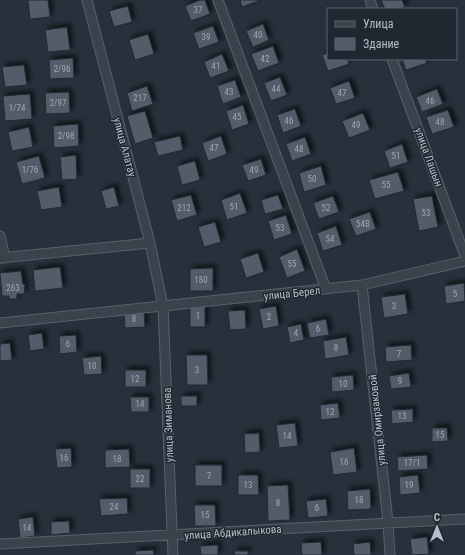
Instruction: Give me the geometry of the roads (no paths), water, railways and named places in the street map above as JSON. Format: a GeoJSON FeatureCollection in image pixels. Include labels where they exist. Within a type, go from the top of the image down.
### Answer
{"type":"FeatureCollection","features":[{"type":"Feature","properties":{"kind":"street","name":"улица Алатау"},"geometry":{"type":"LineString","coordinates":[[87,0],[150,243],[161,295]]}},
{"type":"Feature","properties":{"kind":"street","name":"улица Берел"},"geometry":{"type":"LineString","coordinates":[[0,323],[326,289],[218,0]]}},
{"type":"Feature","properties":{"kind":"street","name":"улица Лашын"},"geometry":{"type":"LineString","coordinates":[[392,60],[465,256]]}},
{"type":"Feature","properties":{"kind":"street"},"geometry":{"type":"LineString","coordinates":[[0,236],[3,258],[150,243]]}},
{"type":"Feature","properties":{"kind":"street"},"geometry":{"type":"LineString","coordinates":[[326,289],[362,285],[465,261]]}},
{"type":"Feature","properties":{"kind":"street","name":"улица Омирзаковой"},"geometry":{"type":"LineString","coordinates":[[362,285],[388,522],[390,555]]}},
{"type":"Feature","properties":{"kind":"street","name":"улица Зиманова"},"geometry":{"type":"LineString","coordinates":[[161,295],[163,306],[173,555]]}},
{"type":"Feature","properties":{"kind":"street","name":"улица Абдикалыкова"},"geometry":{"type":"LineString","coordinates":[[0,544],[173,536],[388,522],[465,519]]}}]}
